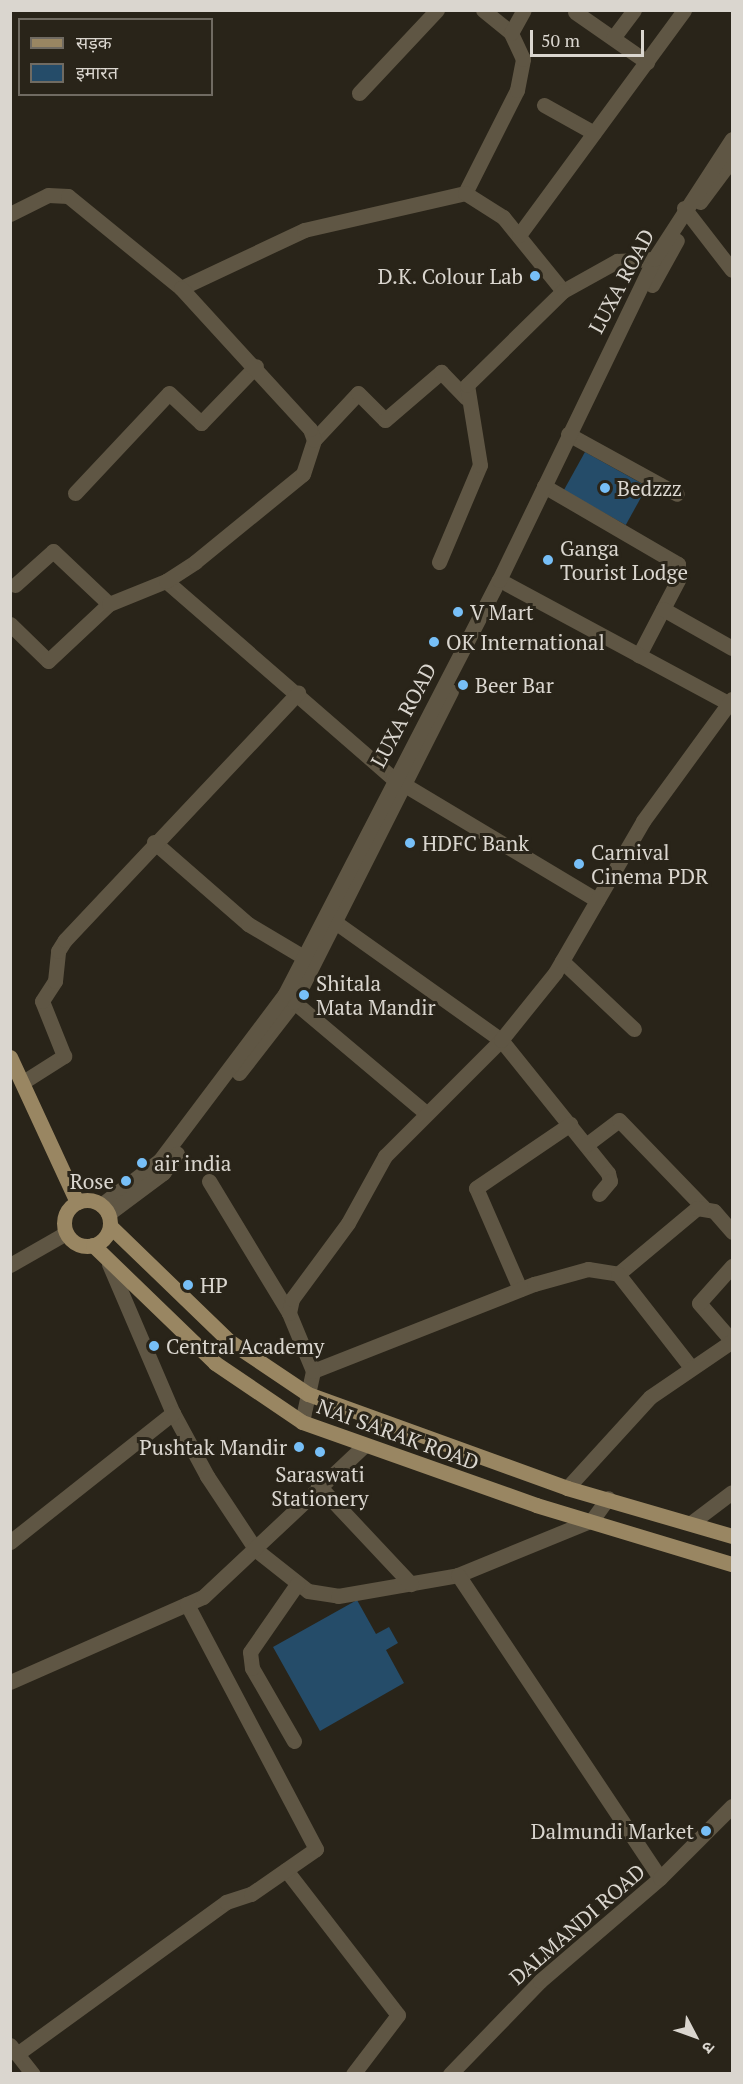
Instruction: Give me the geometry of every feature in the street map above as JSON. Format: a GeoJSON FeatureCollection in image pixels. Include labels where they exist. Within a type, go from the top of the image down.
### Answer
{"type":"FeatureCollection","features":[{"type":"Feature","properties":{"kind":"main road"},"geometry":{"type":"LineString","coordinates":[[10,1057],[77,1202],[106,1215],[100,1254]]}},
{"type":"Feature","properties":{"kind":"main road"},"geometry":{"type":"LineString","coordinates":[[66,1233],[64,1218],[77,1202]]}},
{"type":"Feature","properties":{"kind":"main road","name":"NAI SARAK ROAD"},"geometry":{"type":"LineString","coordinates":[[106,1215],[123,1241],[229,1341],[308,1394],[567,1488],[608,1498],[732,1536]]}},
{"type":"Feature","properties":{"kind":"main road","name":"NAI SARAK ROAD"},"geometry":{"type":"LineString","coordinates":[[66,1233],[77,1244],[100,1254],[215,1363],[302,1422],[363,1447],[732,1564]]}},
{"type":"Feature","properties":{"kind":"street"},"geometry":{"type":"LineString","coordinates":[[359,93],[436,10]]}},
{"type":"Feature","properties":{"kind":"street"},"geometry":{"type":"LineString","coordinates":[[465,193],[518,90],[523,59],[511,33],[483,10]]}},
{"type":"Feature","properties":{"kind":"street"},"geometry":{"type":"LineString","coordinates":[[511,33],[524,10]]}},
{"type":"Feature","properties":{"kind":"street"},"geometry":{"type":"LineString","coordinates":[[613,38],[634,10]]}},
{"type":"Feature","properties":{"kind":"street"},"geometry":{"type":"LineString","coordinates":[[519,235],[684,10]]}},
{"type":"Feature","properties":{"kind":"street"},"geometry":{"type":"LineString","coordinates":[[575,12],[647,62]]}},
{"type":"Feature","properties":{"kind":"street"},"geometry":{"type":"LineString","coordinates":[[544,105],[594,133]]}},
{"type":"Feature","properties":{"kind":"street","name":"LUXA ROAD"},"geometry":{"type":"LineString","coordinates":[[106,1215],[123,1188],[160,1160],[289,998],[305,958],[331,920],[398,781],[548,488],[654,259],[687,212],[732,139]]}},
{"type":"Feature","properties":{"kind":"street"},"geometry":{"type":"LineString","coordinates":[[676,494],[572,436],[687,212],[732,159]]}},
{"type":"Feature","properties":{"kind":"street"},"geometry":{"type":"LineString","coordinates":[[181,288],[304,230],[465,193],[485,201],[519,235],[563,291]]}},
{"type":"Feature","properties":{"kind":"street"},"geometry":{"type":"LineString","coordinates":[[10,214],[48,195],[68,196],[181,288],[300,414],[314,440]]}},
{"type":"Feature","properties":{"kind":"street"},"geometry":{"type":"LineString","coordinates":[[687,212],[732,270]]}},
{"type":"Feature","properties":{"kind":"street"},"geometry":{"type":"LineString","coordinates":[[466,398],[478,370],[563,291],[617,261],[654,259]]}},
{"type":"Feature","properties":{"kind":"street"},"geometry":{"type":"LineString","coordinates":[[75,493],[169,393],[201,423],[256,366]]}},
{"type":"Feature","properties":{"kind":"street"},"geometry":{"type":"LineString","coordinates":[[10,624],[48,661],[109,604],[166,581],[286,493],[303,474],[314,440],[358,393],[385,420],[441,372],[466,398],[478,432],[480,465],[439,562]]}},
{"type":"Feature","properties":{"kind":"street"},"geometry":{"type":"LineString","coordinates":[[398,781],[507,584],[548,488],[671,557],[680,572],[639,655]]}},
{"type":"Feature","properties":{"kind":"street"},"geometry":{"type":"LineString","coordinates":[[15,585],[53,551],[109,604]]}},
{"type":"Feature","properties":{"kind":"street"},"geometry":{"type":"LineString","coordinates":[[166,581],[398,781],[597,900]]}},
{"type":"Feature","properties":{"kind":"street"},"geometry":{"type":"LineString","coordinates":[[289,1313],[296,1291],[348,1223],[372,1175],[426,1113],[501,1040],[562,961],[676,771],[730,701],[507,584]]}},
{"type":"Feature","properties":{"kind":"street"},"geometry":{"type":"LineString","coordinates":[[663,609],[732,648]]}},
{"type":"Feature","properties":{"kind":"street"},"geometry":{"type":"LineString","coordinates":[[23,1082],[64,1056],[42,1001],[57,973],[58,951],[154,842],[298,693]]}},
{"type":"Feature","properties":{"kind":"street"},"geometry":{"type":"LineString","coordinates":[[154,842],[248,924],[305,958]]}},
{"type":"Feature","properties":{"kind":"street"},"geometry":{"type":"LineString","coordinates":[[106,1215],[163,1173],[289,998],[331,920],[501,1040],[608,1173],[610,1181],[599,1194]]}},
{"type":"Feature","properties":{"kind":"street"},"geometry":{"type":"LineString","coordinates":[[562,961],[634,1029]]}},
{"type":"Feature","properties":{"kind":"street"},"geometry":{"type":"LineString","coordinates":[[289,998],[426,1113]]}},
{"type":"Feature","properties":{"kind":"street"},"geometry":{"type":"LineString","coordinates":[[586,1145],[619,1120],[703,1207],[731,1227]]}},
{"type":"Feature","properties":{"kind":"street"},"geometry":{"type":"LineString","coordinates":[[520,1289],[476,1188],[570,1124]]}},
{"type":"Feature","properties":{"kind":"street"},"geometry":{"type":"LineString","coordinates":[[209,1181],[289,1313],[313,1371],[302,1422]]}},
{"type":"Feature","properties":{"kind":"street"},"geometry":{"type":"LineString","coordinates":[[618,1274],[703,1207]]}},
{"type":"Feature","properties":{"kind":"street"},"geometry":{"type":"LineString","coordinates":[[11,1264],[66,1233]]}},
{"type":"Feature","properties":{"kind":"street"},"geometry":{"type":"LineString","coordinates":[[100,1254],[173,1413],[256,1550],[297,1584],[338,1596],[458,1575],[592,1520],[608,1498]]}},
{"type":"Feature","properties":{"kind":"street"},"geometry":{"type":"LineString","coordinates":[[567,1488],[650,1397],[690,1366],[732,1341],[699,1303],[732,1266]]}},
{"type":"Feature","properties":{"kind":"street"},"geometry":{"type":"LineString","coordinates":[[313,1371],[520,1289],[588,1269],[618,1274],[690,1366]]}},
{"type":"Feature","properties":{"kind":"street"},"geometry":{"type":"LineString","coordinates":[[10,1542],[173,1413]]}},
{"type":"Feature","properties":{"kind":"street"},"geometry":{"type":"LineString","coordinates":[[10,1682],[203,1597],[256,1550],[318,1485],[363,1447]]}},
{"type":"Feature","properties":{"kind":"street"},"geometry":{"type":"LineString","coordinates":[[318,1485],[411,1584]]}},
{"type":"Feature","properties":{"kind":"street"},"geometry":{"type":"LineString","coordinates":[[691,1523],[732,1492]]}},
{"type":"Feature","properties":{"kind":"street"},"geometry":{"type":"LineString","coordinates":[[458,1575],[660,1878]]}},
{"type":"Feature","properties":{"kind":"street"},"geometry":{"type":"LineString","coordinates":[[294,1741],[252,1668],[250,1652],[297,1584]]}},
{"type":"Feature","properties":{"kind":"street"},"geometry":{"type":"LineString","coordinates":[[33,2073],[14,2049],[226,1902],[251,1894],[316,1849],[187,1604]]}},
{"type":"Feature","properties":{"kind":"street","name":"DALMANDI ROAD"},"geometry":{"type":"LineString","coordinates":[[450,2073],[599,1927],[660,1878],[732,1806]]}},
{"type":"Feature","properties":{"kind":"street"},"geometry":{"type":"LineString","coordinates":[[286,1870],[398,2014],[353,2073]]}},
{"type":"Feature","properties":{"kind":"building","name":"Bedzzz"},"geometry":{"type":"Polygon","coordinates":[[[585,452],[647,486],[626,525],[564,490],[585,452]]]}},
{"type":"Feature","properties":{"kind":"building"},"geometry":{"type":"Polygon","coordinates":[[[357,1600],[376,1634],[389,1627],[398,1643],[386,1650],[404,1683],[320,1731],[273,1647],[357,1600]]]}},
{"type":"Feature","properties":{"kind":"place","name":"D.K. Colour Lab"},"geometry":{"type":"Point","coordinates":[535,276]}},
{"type":"Feature","properties":{"kind":"place","name":"Bedzzz"},"geometry":{"type":"Point","coordinates":[605,488]}},
{"type":"Feature","properties":{"kind":"place","name":"Ganga Tourist Lodge"},"geometry":{"type":"Point","coordinates":[548,560]}},
{"type":"Feature","properties":{"kind":"place","name":"V Mart"},"geometry":{"type":"Point","coordinates":[458,612]}},
{"type":"Feature","properties":{"kind":"place","name":"OK International"},"geometry":{"type":"Point","coordinates":[434,642]}},
{"type":"Feature","properties":{"kind":"place","name":"Beer Bar"},"geometry":{"type":"Point","coordinates":[463,685]}},
{"type":"Feature","properties":{"kind":"place","name":"HDFC Bank"},"geometry":{"type":"Point","coordinates":[410,843]}},
{"type":"Feature","properties":{"kind":"place","name":"Carnival Cinema PDR"},"geometry":{"type":"Point","coordinates":[579,864]}},
{"type":"Feature","properties":{"kind":"place","name":"Shitala Mata Mandir"},"geometry":{"type":"Point","coordinates":[304,995]}},
{"type":"Feature","properties":{"kind":"place","name":"air india"},"geometry":{"type":"Point","coordinates":[142,1163]}},
{"type":"Feature","properties":{"kind":"place","name":"Rose"},"geometry":{"type":"Point","coordinates":[126,1181]}},
{"type":"Feature","properties":{"kind":"place","name":"HP"},"geometry":{"type":"Point","coordinates":[188,1285]}},
{"type":"Feature","properties":{"kind":"place","name":"Central Academy"},"geometry":{"type":"Point","coordinates":[154,1346]}},
{"type":"Feature","properties":{"kind":"place","name":"Pushtak Mandir"},"geometry":{"type":"Point","coordinates":[299,1447]}},
{"type":"Feature","properties":{"kind":"place","name":"Saraswati Stationery"},"geometry":{"type":"Point","coordinates":[320,1452]}},
{"type":"Feature","properties":{"kind":"place","name":"Dalmundi Market"},"geometry":{"type":"Point","coordinates":[706,1831]}}]}
